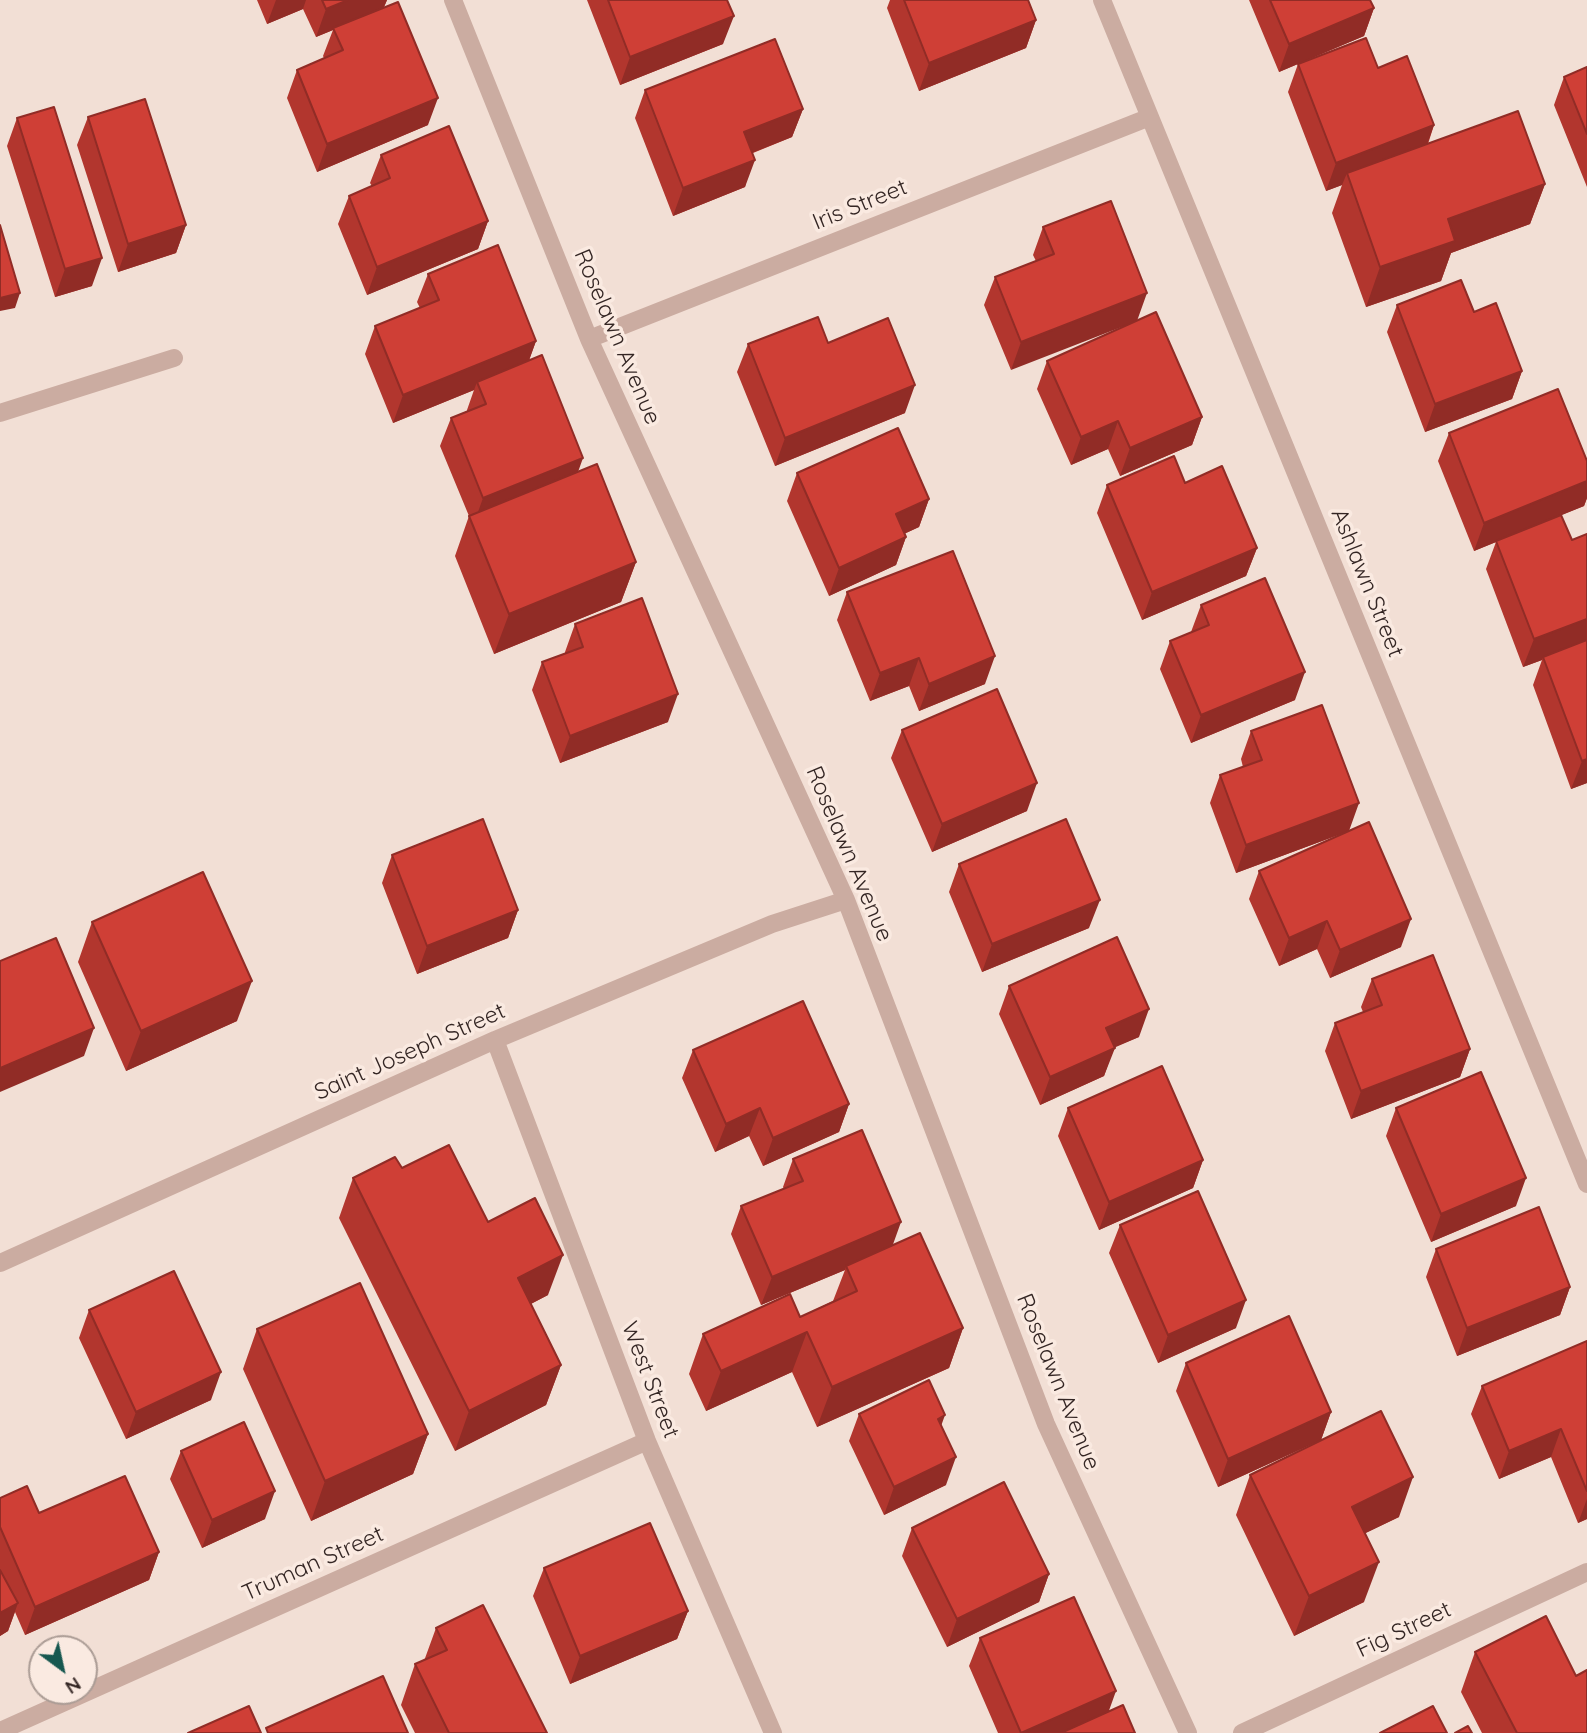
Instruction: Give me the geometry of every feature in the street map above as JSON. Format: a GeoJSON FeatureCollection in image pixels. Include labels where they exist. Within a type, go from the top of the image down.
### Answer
{"type":"FeatureCollection","features":[{"type":"Feature","properties":{"kind":"street","name":"Roselawn Avenue"},"geometry":{"type":"LineString","coordinates":[[453,0],[589,339],[846,900],[1046,1424],[1188,1733]]}},
{"type":"Feature","properties":{"kind":"street","name":"Ashlawn Street"},"geometry":{"type":"LineString","coordinates":[[1102,0],[1587,1184]]}},
{"type":"Feature","properties":{"kind":"street","name":"Iris Street"},"geometry":{"type":"LineString","coordinates":[[589,339],[1150,117]]}},
{"type":"Feature","properties":{"kind":"street"},"geometry":{"type":"LineString","coordinates":[[0,413],[174,359]]}},
{"type":"Feature","properties":{"kind":"street","name":"Saint Joseph Street"},"geometry":{"type":"LineString","coordinates":[[0,1263],[495,1040],[772,924],[846,900]]}},
{"type":"Feature","properties":{"kind":"street","name":"West Street"},"geometry":{"type":"LineString","coordinates":[[495,1040],[647,1441],[773,1733]]}},
{"type":"Feature","properties":{"kind":"street","name":"Truman Street"},"geometry":{"type":"LineString","coordinates":[[0,1731],[647,1441]]}},
{"type":"Feature","properties":{"kind":"street","name":"Fig Street"},"geometry":{"type":"LineString","coordinates":[[1241,1733],[1587,1572]]}},
{"type":"Feature","properties":{"kind":"building"},"geometry":{"type":"Polygon","coordinates":[[[322,0],[348,0],[326,9],[322,0]]]}},
{"type":"Feature","properties":{"kind":"building"},"geometry":{"type":"Polygon","coordinates":[[[608,0],[727,0],[734,16],[630,57],[608,0]]]}},
{"type":"Feature","properties":{"kind":"building"},"geometry":{"type":"Polygon","coordinates":[[[904,0],[1028,0],[1036,20],[929,63],[904,0]]]}},
{"type":"Feature","properties":{"kind":"building"},"geometry":{"type":"Polygon","coordinates":[[[1270,0],[1370,0],[1374,8],[1289,44],[1270,0]]]}},
{"type":"Feature","properties":{"kind":"building"},"geometry":{"type":"Polygon","coordinates":[[[398,2],[438,98],[327,144],[297,70],[343,50],[333,28],[398,2]]]}},
{"type":"Feature","properties":{"kind":"building"},"geometry":{"type":"Polygon","coordinates":[[[1366,38],[1378,68],[1407,56],[1434,125],[1336,163],[1298,64],[1366,38]]]}},
{"type":"Feature","properties":{"kind":"building"},"geometry":{"type":"Polygon","coordinates":[[[775,39],[803,109],[744,132],[755,160],[683,188],[645,90],[775,39]]]}},
{"type":"Feature","properties":{"kind":"building"},"geometry":{"type":"Polygon","coordinates":[[[1587,67],[1587,134],[1564,77],[1587,67]]]}},
{"type":"Feature","properties":{"kind":"building"},"geometry":{"type":"Polygon","coordinates":[[[145,99],[186,225],[128,244],[88,117],[145,99]]]}},
{"type":"Feature","properties":{"kind":"building"},"geometry":{"type":"Polygon","coordinates":[[[54,107],[102,258],[65,269],[17,118],[54,107]]]}},
{"type":"Feature","properties":{"kind":"building"},"geometry":{"type":"Polygon","coordinates":[[[1518,111],[1545,184],[1448,219],[1455,241],[1380,267],[1347,173],[1518,111]]]}},
{"type":"Feature","properties":{"kind":"building"},"geometry":{"type":"Polygon","coordinates":[[[449,126],[488,221],[377,267],[349,196],[390,178],[381,155],[449,126]]]}},
{"type":"Feature","properties":{"kind":"building"},"geometry":{"type":"Polygon","coordinates":[[[1111,201],[1147,293],[1021,342],[995,277],[1054,254],[1043,227],[1111,201]]]}},
{"type":"Feature","properties":{"kind":"building"},"geometry":{"type":"Polygon","coordinates":[[[0,225],[20,293],[0,298],[0,225]]]}},
{"type":"Feature","properties":{"kind":"building"},"geometry":{"type":"Polygon","coordinates":[[[498,245],[536,341],[403,395],[375,326],[439,300],[428,274],[498,245]]]}},
{"type":"Feature","properties":{"kind":"building"},"geometry":{"type":"Polygon","coordinates":[[[1461,280],[1474,312],[1496,303],[1522,371],[1435,404],[1397,305],[1461,280]]]}},
{"type":"Feature","properties":{"kind":"building"},"geometry":{"type":"Polygon","coordinates":[[[1156,312],[1202,417],[1130,448],[1118,421],[1081,437],[1047,361],[1156,312]]]}},
{"type":"Feature","properties":{"kind":"building"},"geometry":{"type":"Polygon","coordinates":[[[818,317],[828,343],[888,318],[915,385],[785,438],[748,344],[818,317]]]}},
{"type":"Feature","properties":{"kind":"building"},"geometry":{"type":"Polygon","coordinates":[[[542,355],[583,458],[483,498],[451,418],[486,404],[477,382],[542,355]]]}},
{"type":"Feature","properties":{"kind":"building"},"geometry":{"type":"Polygon","coordinates":[[[1558,389],[1587,461],[1587,481],[1484,523],[1449,433],[1558,389]]]}},
{"type":"Feature","properties":{"kind":"building"},"geometry":{"type":"Polygon","coordinates":[[[898,428],[929,499],[896,514],[906,537],[839,568],[797,473],[898,428]]]}},
{"type":"Feature","properties":{"kind":"building"},"geometry":{"type":"Polygon","coordinates":[[[1174,456],[1185,483],[1222,466],[1257,548],[1152,592],[1107,485],[1174,456]]]}},
{"type":"Feature","properties":{"kind":"building"},"geometry":{"type":"Polygon","coordinates":[[[597,464],[636,562],[509,614],[469,516],[597,464]]]}},
{"type":"Feature","properties":{"kind":"building"},"geometry":{"type":"Polygon","coordinates":[[[1561,515],[1572,540],[1587,534],[1587,619],[1534,639],[1496,541],[1561,515]]]}},
{"type":"Feature","properties":{"kind":"building"},"geometry":{"type":"Polygon","coordinates":[[[953,551],[995,656],[929,684],[919,658],[880,673],[847,592],[953,551]]]}},
{"type":"Feature","properties":{"kind":"building"},"geometry":{"type":"Polygon","coordinates":[[[1265,578],[1305,672],[1201,715],[1170,641],[1209,625],[1201,605],[1265,578]]]}},
{"type":"Feature","properties":{"kind":"building"},"geometry":{"type":"Polygon","coordinates":[[[642,598],[678,694],[570,736],[542,662],[583,647],[575,624],[642,598]]]}},
{"type":"Feature","properties":{"kind":"building"},"geometry":{"type":"Polygon","coordinates":[[[1587,640],[1587,759],[1582,761],[1543,657],[1587,640]]]}},
{"type":"Feature","properties":{"kind":"building"},"geometry":{"type":"Polygon","coordinates":[[[997,689],[1037,783],[942,824],[902,730],[997,689]]]}},
{"type":"Feature","properties":{"kind":"building"},"geometry":{"type":"Polygon","coordinates":[[[1322,705],[1359,803],[1246,845],[1220,775],[1262,760],[1251,731],[1322,705]]]}},
{"type":"Feature","properties":{"kind":"building"},"geometry":{"type":"Polygon","coordinates":[[[483,819],[518,910],[427,946],[392,855],[483,819]]]}},
{"type":"Feature","properties":{"kind":"building"},"geometry":{"type":"Polygon","coordinates":[[[1066,819],[1100,900],[992,944],[959,864],[1066,819]]]}},
{"type":"Feature","properties":{"kind":"building"},"geometry":{"type":"Polygon","coordinates":[[[1369,822],[1411,919],[1340,950],[1327,921],[1289,938],[1259,871],[1369,822]]]}},
{"type":"Feature","properties":{"kind":"building"},"geometry":{"type":"Polygon","coordinates":[[[203,872],[252,981],[141,1031],[92,922],[203,872]]]}},
{"type":"Feature","properties":{"kind":"building"},"geometry":{"type":"Polygon","coordinates":[[[1117,937],[1149,1009],[1106,1028],[1115,1048],[1050,1077],[1009,986],[1117,937]]]}},
{"type":"Feature","properties":{"kind":"building"},"geometry":{"type":"Polygon","coordinates":[[[56,938],[94,1028],[0,1068],[0,961],[56,938]]]}},
{"type":"Feature","properties":{"kind":"building"},"geometry":{"type":"Polygon","coordinates":[[[1433,955],[1470,1049],[1361,1091],[1335,1023],[1382,1005],[1372,979],[1433,955]]]}},
{"type":"Feature","properties":{"kind":"building"},"geometry":{"type":"Polygon","coordinates":[[[803,1001],[849,1104],[773,1138],[760,1108],[726,1124],[693,1050],[803,1001]]]}},
{"type":"Feature","properties":{"kind":"building"},"geometry":{"type":"Polygon","coordinates":[[[1162,1066],[1203,1160],[1109,1202],[1068,1108],[1162,1066]]]}},
{"type":"Feature","properties":{"kind":"building"},"geometry":{"type":"Polygon","coordinates":[[[1481,1072],[1526,1178],[1441,1214],[1396,1108],[1481,1072]]]}},
{"type":"Feature","properties":{"kind":"building"},"geometry":{"type":"Polygon","coordinates":[[[862,1130],[901,1222],[772,1277],[741,1206],[803,1181],[793,1159],[862,1130]]]}},
{"type":"Feature","properties":{"kind":"building"},"geometry":{"type":"Polygon","coordinates":[[[449,1145],[488,1222],[535,1198],[563,1255],[518,1278],[561,1365],[469,1411],[353,1178],[395,1157],[402,1168],[449,1145]]]}},
{"type":"Feature","properties":{"kind":"building"},"geometry":{"type":"Polygon","coordinates":[[[1198,1191],[1246,1300],[1168,1335],[1120,1225],[1198,1191]]]}},
{"type":"Feature","properties":{"kind":"building"},"geometry":{"type":"Polygon","coordinates":[[[1539,1207],[1570,1287],[1467,1328],[1436,1249],[1539,1207]]]}},
{"type":"Feature","properties":{"kind":"building"},"geometry":{"type":"Polygon","coordinates":[[[920,1233],[963,1328],[832,1387],[807,1332],[721,1371],[703,1334],[790,1294],[800,1317],[857,1291],[846,1266],[920,1233]]]}},
{"type":"Feature","properties":{"kind":"building"},"geometry":{"type":"Polygon","coordinates":[[[174,1271],[221,1372],[136,1412],[89,1310],[174,1271]]]}},
{"type":"Feature","properties":{"kind":"building"},"geometry":{"type":"Polygon","coordinates":[[[360,1283],[428,1434],[325,1481],[257,1329],[360,1283]]]}},
{"type":"Feature","properties":{"kind":"building"},"geometry":{"type":"Polygon","coordinates":[[[1289,1316],[1331,1412],[1228,1459],[1186,1363],[1289,1316]]]}},
{"type":"Feature","properties":{"kind":"building"},"geometry":{"type":"Polygon","coordinates":[[[1587,1341],[1587,1491],[1561,1429],[1509,1451],[1482,1386],[1587,1341]]]}},
{"type":"Feature","properties":{"kind":"building"},"geometry":{"type":"Polygon","coordinates":[[[929,1380],[945,1415],[938,1419],[956,1457],[894,1487],[859,1414],[929,1380]]]}},
{"type":"Feature","properties":{"kind":"building"},"geometry":{"type":"Polygon","coordinates":[[[1381,1411],[1413,1477],[1352,1507],[1379,1562],[1309,1596],[1250,1475],[1381,1411]]]}},
{"type":"Feature","properties":{"kind":"building"},"geometry":{"type":"Polygon","coordinates":[[[244,1422],[275,1491],[212,1520],[181,1451],[244,1422]]]}},
{"type":"Feature","properties":{"kind":"building"},"geometry":{"type":"Polygon","coordinates":[[[125,1476],[159,1552],[35,1607],[0,1527],[0,1498],[27,1486],[39,1513],[125,1476]]]}},
{"type":"Feature","properties":{"kind":"building"},"geometry":{"type":"Polygon","coordinates":[[[1004,1482],[1049,1574],[957,1619],[912,1528],[1004,1482]]]}},
{"type":"Feature","properties":{"kind":"building"},"geometry":{"type":"Polygon","coordinates":[[[650,1523],[688,1611],[580,1656],[544,1568],[650,1523]]]}},
{"type":"Feature","properties":{"kind":"building"},"geometry":{"type":"Polygon","coordinates":[[[0,1570],[18,1603],[0,1613],[0,1570]]]}},
{"type":"Feature","properties":{"kind":"building"},"geometry":{"type":"Polygon","coordinates":[[[1074,1597],[1116,1691],[1021,1733],[980,1638],[1074,1597]]]}},
{"type":"Feature","properties":{"kind":"building"},"geometry":{"type":"Polygon","coordinates":[[[483,1605],[547,1733],[449,1733],[415,1664],[447,1650],[436,1628],[483,1605]]]}},
{"type":"Feature","properties":{"kind":"building"},"geometry":{"type":"Polygon","coordinates":[[[1546,1616],[1576,1676],[1587,1670],[1587,1733],[1517,1733],[1475,1652],[1546,1616]]]}},
{"type":"Feature","properties":{"kind":"building"},"geometry":{"type":"Polygon","coordinates":[[[383,1676],[408,1733],[268,1733],[266,1728],[383,1676]]]}},
{"type":"Feature","properties":{"kind":"building"},"geometry":{"type":"Polygon","coordinates":[[[1123,1705],[1135,1733],[1061,1733],[1123,1705]]]}},
{"type":"Feature","properties":{"kind":"building"},"geometry":{"type":"Polygon","coordinates":[[[249,1706],[261,1733],[188,1733],[249,1706]]]}},
{"type":"Feature","properties":{"kind":"building"},"geometry":{"type":"Polygon","coordinates":[[[1433,1706],[1447,1733],[1380,1733],[1433,1706]]]}},
{"type":"Feature","properties":{"kind":"building"},"geometry":{"type":"Polygon","coordinates":[[[1468,1726],[1472,1733],[1455,1733],[1468,1726]]]}}]}
